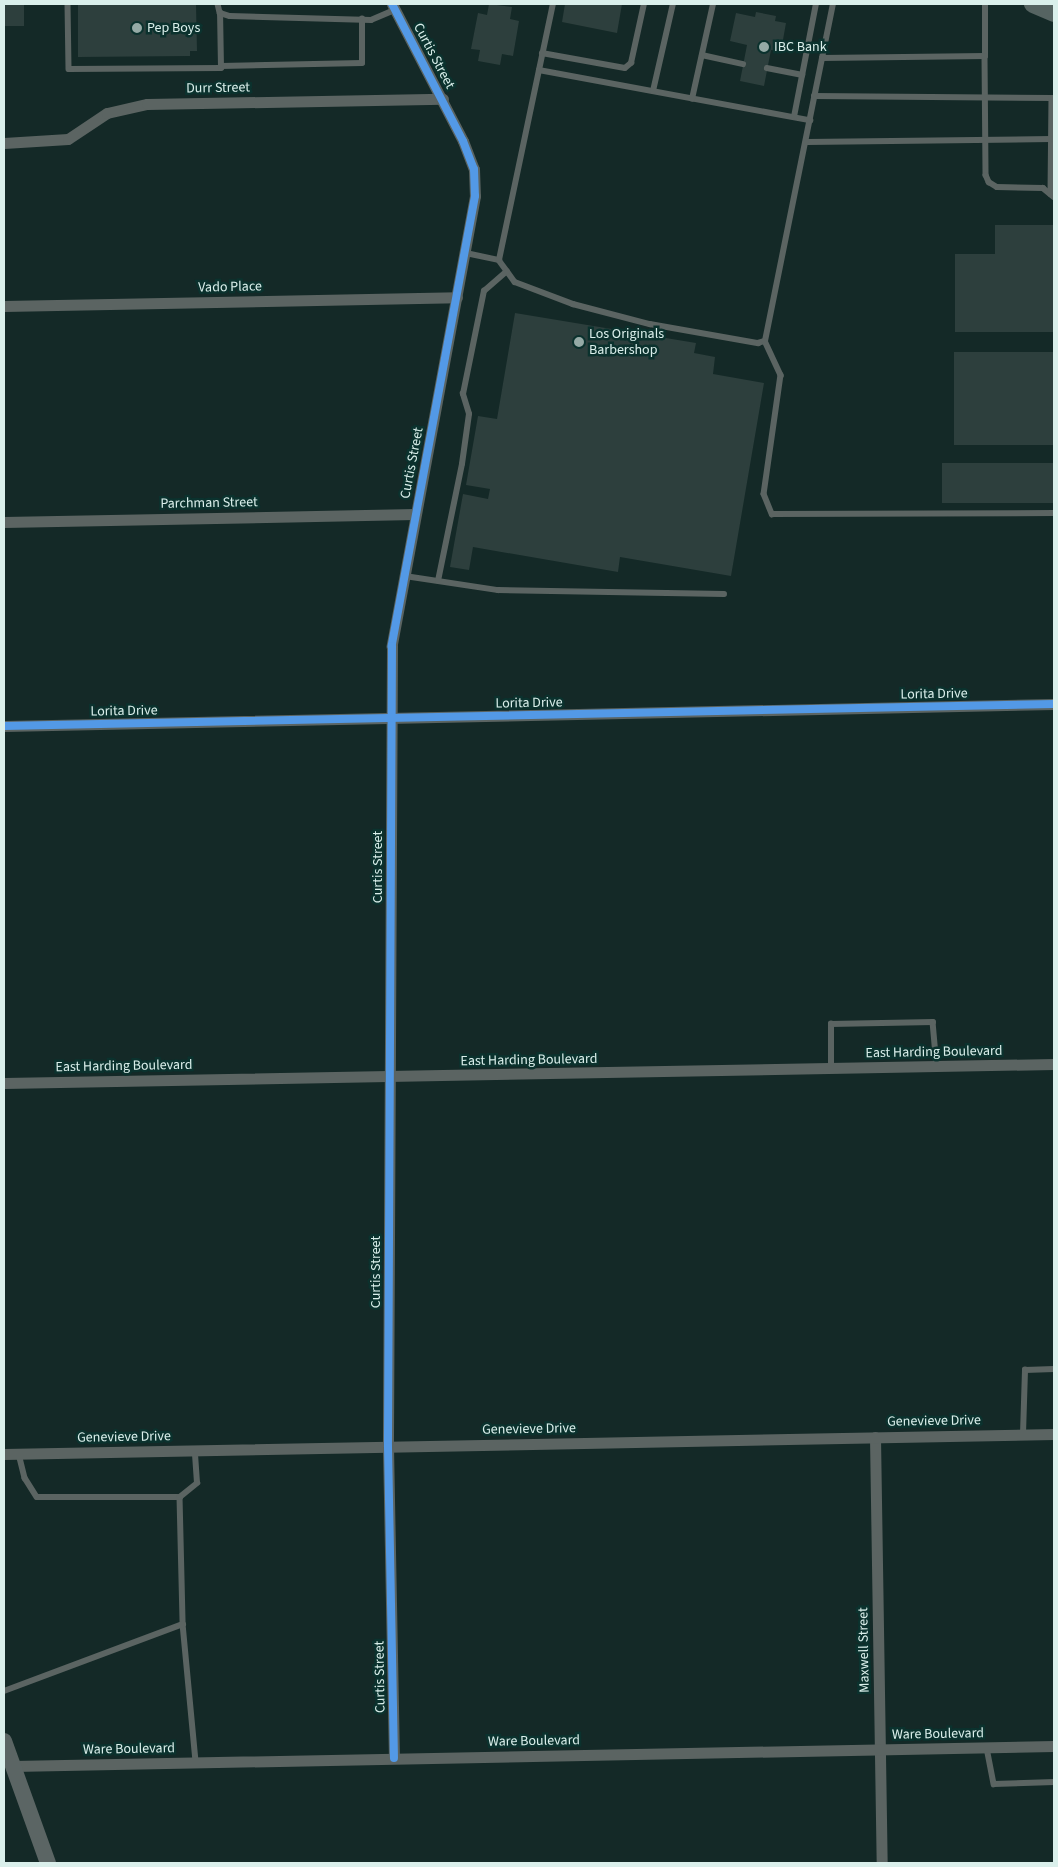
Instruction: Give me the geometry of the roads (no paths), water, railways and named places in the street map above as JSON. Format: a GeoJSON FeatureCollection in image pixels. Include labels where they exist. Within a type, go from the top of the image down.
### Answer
{"type":"FeatureCollection","features":[{"type":"Feature","properties":{"kind":"main road"},"geometry":{"type":"LineString","coordinates":[[7,1753],[48,1863]]}},
{"type":"Feature","properties":{"kind":"street","name":"Curtis Street"},"geometry":{"type":"LineString","coordinates":[[393,7],[442,99],[474,169],[475,196],[466,253],[402,576],[392,646],[388,1447],[394,1758]]}},
{"type":"Feature","properties":{"kind":"street","name":"Durr Street"},"geometry":{"type":"LineString","coordinates":[[4,143],[68,139],[107,113],[147,104],[442,99]]}},
{"type":"Feature","properties":{"kind":"street","name":"Vado Place"},"geometry":{"type":"LineString","coordinates":[[4,306],[457,297]]}},
{"type":"Feature","properties":{"kind":"street","name":"Parchman Street"},"geometry":{"type":"LineString","coordinates":[[4,522],[415,514]]}},
{"type":"Feature","properties":{"kind":"street","name":"Lorita Drive"},"geometry":{"type":"LineString","coordinates":[[4,726],[1054,704]]}},
{"type":"Feature","properties":{"kind":"street","name":"East Harding Boulevard"},"geometry":{"type":"LineString","coordinates":[[4,1083],[389,1078],[1054,1064]]}},
{"type":"Feature","properties":{"kind":"street","name":"Genevieve Drive"},"geometry":{"type":"LineString","coordinates":[[4,1454],[1054,1434]]}},
{"type":"Feature","properties":{"kind":"street","name":"Maxwell Street"},"geometry":{"type":"LineString","coordinates":[[875,1437],[882,1863]]}},
{"type":"Feature","properties":{"kind":"street","name":"Ware Boulevard"},"geometry":{"type":"LineString","coordinates":[[7,1753],[196,1762],[1054,1746]]}},
{"type":"Feature","properties":{"kind":"lane"},"geometry":{"type":"LineString","coordinates":[[68,4],[69,69],[362,63],[360,20]]}},
{"type":"Feature","properties":{"kind":"lane"},"geometry":{"type":"LineString","coordinates":[[218,4],[220,13],[221,66]]}},
{"type":"Feature","properties":{"kind":"lane"},"geometry":{"type":"LineString","coordinates":[[499,260],[553,4]]}},
{"type":"Feature","properties":{"kind":"lane"},"geometry":{"type":"LineString","coordinates":[[542,53],[625,68],[631,63],[644,4]]}},
{"type":"Feature","properties":{"kind":"lane"},"geometry":{"type":"LineString","coordinates":[[653,92],[673,4]]}},
{"type":"Feature","properties":{"kind":"lane"},"geometry":{"type":"LineString","coordinates":[[692,98],[713,4]]}},
{"type":"Feature","properties":{"kind":"lane"},"geometry":{"type":"LineString","coordinates":[[794,117],[816,4]]}},
{"type":"Feature","properties":{"kind":"lane"},"geometry":{"type":"LineString","coordinates":[[833,4],[814,96],[807,142],[765,341],[781,375],[764,494],[772,514],[1054,513]]}},
{"type":"Feature","properties":{"kind":"lane"},"geometry":{"type":"LineString","coordinates":[[986,4],[985,99],[989,182],[996,187],[1043,188],[1052,195]]}},
{"type":"Feature","properties":{"kind":"lane"},"geometry":{"type":"LineString","coordinates":[[220,13],[360,20],[393,7]]}},
{"type":"Feature","properties":{"kind":"lane"},"geometry":{"type":"LineString","coordinates":[[702,55],[744,64]]}},
{"type":"Feature","properties":{"kind":"lane"},"geometry":{"type":"LineString","coordinates":[[822,58],[985,56]]}},
{"type":"Feature","properties":{"kind":"lane"},"geometry":{"type":"LineString","coordinates":[[767,68],[802,75]]}},
{"type":"Feature","properties":{"kind":"lane"},"geometry":{"type":"LineString","coordinates":[[539,70],[810,120]]}},
{"type":"Feature","properties":{"kind":"lane"},"geometry":{"type":"LineString","coordinates":[[814,96],[985,99],[1052,98],[1052,195]]}},
{"type":"Feature","properties":{"kind":"lane"},"geometry":{"type":"LineString","coordinates":[[807,142],[1051,139]]}},
{"type":"Feature","properties":{"kind":"lane"},"geometry":{"type":"LineString","coordinates":[[466,253],[499,260],[515,282],[610,315],[758,344],[765,341]]}},
{"type":"Feature","properties":{"kind":"lane"},"geometry":{"type":"LineString","coordinates":[[438,581],[462,464],[469,414],[463,394],[484,291],[507,270]]}},
{"type":"Feature","properties":{"kind":"lane"},"geometry":{"type":"LineString","coordinates":[[402,576],[498,590],[724,594]]}},
{"type":"Feature","properties":{"kind":"lane"},"geometry":{"type":"LineString","coordinates":[[831,1069],[831,1024],[924,1022],[933,1022],[937,1067]]}},
{"type":"Feature","properties":{"kind":"lane"},"geometry":{"type":"LineString","coordinates":[[1023,1434],[1024,1370],[1054,1368]]}},
{"type":"Feature","properties":{"kind":"lane"},"geometry":{"type":"LineString","coordinates":[[19,1454],[25,1478],[37,1497],[180,1497],[197,1483],[195,1451]]}},
{"type":"Feature","properties":{"kind":"lane"},"geometry":{"type":"LineString","coordinates":[[180,1497],[183,1624],[196,1762]]}},
{"type":"Feature","properties":{"kind":"lane"},"geometry":{"type":"LineString","coordinates":[[4,1691],[183,1624]]}},
{"type":"Feature","properties":{"kind":"lane"},"geometry":{"type":"LineString","coordinates":[[987,1748],[994,1784],[1054,1782]]}},
{"type":"Feature","properties":{"kind":"place","name":"Pep Boys"},"geometry":{"type":"Point","coordinates":[137,28]}},
{"type":"Feature","properties":{"kind":"place","name":"IBC Bank"},"geometry":{"type":"Point","coordinates":[764,47]}},
{"type":"Feature","properties":{"kind":"place","name":"Los Originals Barbershop"},"geometry":{"type":"Point","coordinates":[579,342]}}]}
